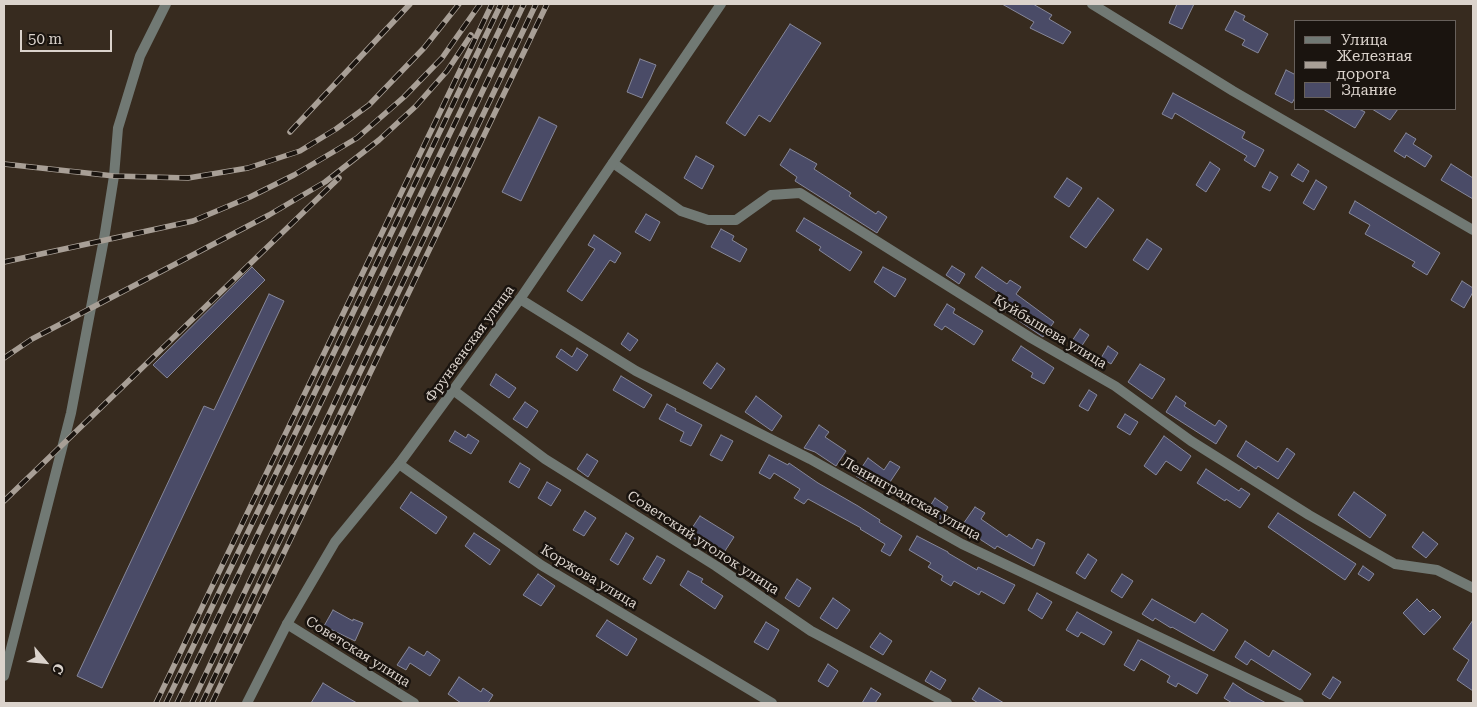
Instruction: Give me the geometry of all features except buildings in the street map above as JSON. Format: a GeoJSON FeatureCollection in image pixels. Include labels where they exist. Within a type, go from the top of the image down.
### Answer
{"type":"FeatureCollection","features":[{"type":"Feature","properties":{"kind":"street"},"geometry":{"type":"LineString","coordinates":[[4,676],[71,413],[104,239],[114,176],[118,128],[140,56],[166,4]]}},
{"type":"Feature","properties":{"kind":"street","name":"Фрунзенская улица"},"geometry":{"type":"LineString","coordinates":[[247,703],[287,624],[335,542],[399,464],[520,299],[721,4]]}},
{"type":"Feature","properties":{"kind":"street"},"geometry":{"type":"LineString","coordinates":[[1092,4],[1233,91],[1473,230]]}},
{"type":"Feature","properties":{"kind":"street","name":"Куйбышева улица"},"geometry":{"type":"LineString","coordinates":[[613,163],[681,211],[708,220],[736,220],[771,195],[800,194],[1031,338],[1115,386],[1191,441],[1309,515],[1394,564],[1437,570],[1473,588]]}},
{"type":"Feature","properties":{"kind":"street","name":"Ленинградская улица"},"geometry":{"type":"LineString","coordinates":[[520,299],[636,371],[810,459],[962,544],[1299,703]]}},
{"type":"Feature","properties":{"kind":"street","name":"Советский уголок улица"},"geometry":{"type":"LineString","coordinates":[[453,390],[545,460],[716,566],[811,631],[948,703]]}},
{"type":"Feature","properties":{"kind":"street","name":"Коржова улица"},"geometry":{"type":"LineString","coordinates":[[399,464],[541,565],[772,703]]}},
{"type":"Feature","properties":{"kind":"street","name":"Советская улица"},"geometry":{"type":"LineString","coordinates":[[287,624],[414,703]]}},
{"type":"Feature","properties":{"kind":"railway"},"geometry":{"type":"LineString","coordinates":[[290,132],[410,4]]}},
{"type":"Feature","properties":{"kind":"railway"},"geometry":{"type":"LineString","coordinates":[[4,164],[114,176],[188,178],[248,168],[300,151],[336,129],[369,105],[424,48],[459,4]]}},
{"type":"Feature","properties":{"kind":"railway"},"geometry":{"type":"LineString","coordinates":[[4,262],[193,221],[250,197],[294,175],[357,138],[404,97],[442,58],[480,4]]}},
{"type":"Feature","properties":{"kind":"railway"},"geometry":{"type":"LineString","coordinates":[[156,703],[492,4]]}},
{"type":"Feature","properties":{"kind":"railway"},"geometry":{"type":"LineString","coordinates":[[166,703],[501,4]]}},
{"type":"Feature","properties":{"kind":"railway"},"geometry":{"type":"LineString","coordinates":[[177,703],[512,4]]}},
{"type":"Feature","properties":{"kind":"railway"},"geometry":{"type":"LineString","coordinates":[[192,703],[524,4]]}},
{"type":"Feature","properties":{"kind":"railway"},"geometry":{"type":"LineString","coordinates":[[202,703],[536,4]]}},
{"type":"Feature","properties":{"kind":"railway"},"geometry":{"type":"LineString","coordinates":[[212,703],[547,4]]}},
{"type":"Feature","properties":{"kind":"railway"},"geometry":{"type":"LineString","coordinates":[[4,358],[32,339],[269,215],[325,182],[379,140],[416,106],[447,71],[471,35]]}},
{"type":"Feature","properties":{"kind":"railway"},"geometry":{"type":"LineString","coordinates":[[4,501],[339,178]]}}]}
